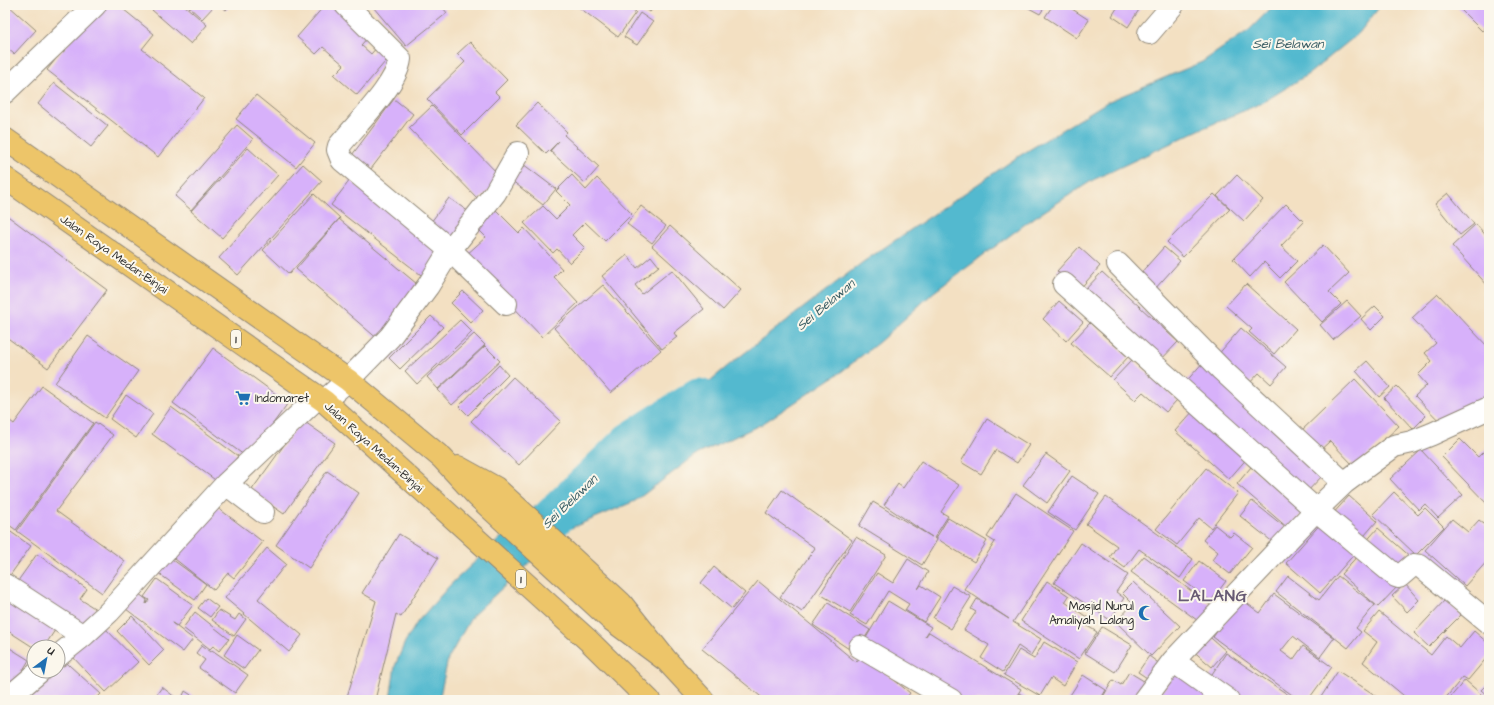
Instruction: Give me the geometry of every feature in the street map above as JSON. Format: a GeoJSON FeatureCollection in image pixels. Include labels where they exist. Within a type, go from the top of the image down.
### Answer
{"type":"FeatureCollection","features":[{"type":"Feature","properties":{"kind":"highway"},"geometry":{"type":"LineString","coordinates":[[5,140],[348,380],[442,458],[487,493],[615,610],[667,661],[703,700]]}},
{"type":"Feature","properties":{"kind":"highway","name":"Jalan Raya Medan-Binjai"},"geometry":{"type":"LineString","coordinates":[[5,178],[321,399],[589,641],[649,700]]}},
{"type":"Feature","properties":{"kind":"street"},"geometry":{"type":"LineString","coordinates":[[5,92],[95,5]]}},
{"type":"Feature","properties":{"kind":"street"},"geometry":{"type":"LineString","coordinates":[[346,5],[400,59],[399,70],[389,85],[339,146],[339,155],[342,160],[450,250],[506,304]]}},
{"type":"Feature","properties":{"kind":"street"},"geometry":{"type":"LineString","coordinates":[[1149,33],[1173,5]]}},
{"type":"Feature","properties":{"kind":"street"},"geometry":{"type":"LineString","coordinates":[[66,650],[83,636],[108,612],[226,484],[321,399],[348,380],[390,336],[428,286],[450,250],[495,193],[518,153]]}},
{"type":"Feature","properties":{"kind":"street"},"geometry":{"type":"LineString","coordinates":[[1118,264],[1222,370],[1344,483]]}},
{"type":"Feature","properties":{"kind":"street"},"geometry":{"type":"LineString","coordinates":[[1064,284],[1316,510],[1396,576],[1399,578],[1413,565],[1420,566],[1489,623]]}},
{"type":"Feature","properties":{"kind":"street"},"geometry":{"type":"LineString","coordinates":[[1144,700],[1173,661],[1316,510],[1344,483],[1394,446],[1412,442],[1432,434],[1489,408]]}},
{"type":"Feature","properties":{"kind":"street"},"geometry":{"type":"LineString","coordinates":[[226,484],[263,512]]}},
{"type":"Feature","properties":{"kind":"street"},"geometry":{"type":"LineString","coordinates":[[5,585],[83,636]]}},
{"type":"Feature","properties":{"kind":"street"},"geometry":{"type":"LineString","coordinates":[[860,647],[951,700]]}},
{"type":"Feature","properties":{"kind":"street"},"geometry":{"type":"LineString","coordinates":[[1173,661],[1228,700]]}},
{"type":"Feature","properties":{"kind":"street"},"geometry":{"type":"LineString","coordinates":[[6,700],[31,679]]}},
{"type":"Feature","properties":{"kind":"water","name":"Sei Belawan"},"geometry":{"type":"Polygon","coordinates":[[[1274,5],[1381,5],[1359,33],[1310,73],[1262,103],[1201,129],[1093,180],[1032,219],[934,292],[879,342],[841,372],[762,424],[696,455],[635,501],[564,531],[472,616],[448,659],[439,700],[390,700],[395,666],[405,642],[418,621],[451,584],[535,506],[586,494],[645,435],[729,365],[863,262],[1016,158],[1107,102],[1202,62],[1249,30],[1274,5]]]}},
{"type":"Feature","properties":{"kind":"building"},"geometry":{"type":"Polygon","coordinates":[[[5,5],[8,5],[36,30],[14,54],[7,48],[5,51],[5,5]]]}},
{"type":"Feature","properties":{"kind":"building"},"geometry":{"type":"Polygon","coordinates":[[[99,5],[118,5],[154,34],[142,49],[204,98],[158,157],[47,70],[99,5]]]}},
{"type":"Feature","properties":{"kind":"building"},"geometry":{"type":"Polygon","coordinates":[[[156,5],[184,5],[207,25],[191,44],[152,10],[156,5]]]}},
{"type":"Feature","properties":{"kind":"building"},"geometry":{"type":"Polygon","coordinates":[[[187,5],[215,5],[202,19],[187,5]]]}},
{"type":"Feature","properties":{"kind":"building"},"geometry":{"type":"Polygon","coordinates":[[[220,5],[231,5],[226,10],[220,5]]]}},
{"type":"Feature","properties":{"kind":"building"},"geometry":{"type":"Polygon","coordinates":[[[325,5],[338,5],[369,36],[361,45],[371,54],[379,45],[391,55],[357,95],[334,75],[344,65],[323,47],[316,54],[297,37],[325,5]]]}},
{"type":"Feature","properties":{"kind":"building"},"geometry":{"type":"Polygon","coordinates":[[[375,5],[441,5],[447,13],[406,46],[373,7],[375,5]]]}},
{"type":"Feature","properties":{"kind":"building"},"geometry":{"type":"Polygon","coordinates":[[[576,5],[627,5],[636,12],[618,37],[576,5]]]}},
{"type":"Feature","properties":{"kind":"building"},"geometry":{"type":"Polygon","coordinates":[[[641,5],[656,5],[650,12],[641,5]]]}},
{"type":"Feature","properties":{"kind":"building"},"geometry":{"type":"Polygon","coordinates":[[[1029,5],[1046,5],[1040,14],[1027,7],[1029,5]]]}},
{"type":"Feature","properties":{"kind":"building"},"geometry":{"type":"Polygon","coordinates":[[[1053,5],[1066,5],[1089,20],[1077,38],[1045,17],[1053,5]]]}},
{"type":"Feature","properties":{"kind":"building"},"geometry":{"type":"Polygon","coordinates":[[[1119,5],[1142,5],[1128,27],[1112,16],[1119,5]]]}},
{"type":"Feature","properties":{"kind":"building"},"geometry":{"type":"Polygon","coordinates":[[[1456,5],[1489,5],[1489,24],[1482,31],[1456,5]]]}},
{"type":"Feature","properties":{"kind":"building"},"geometry":{"type":"Polygon","coordinates":[[[640,13],[653,22],[637,45],[624,37],[640,13]]]}},
{"type":"Feature","properties":{"kind":"building"},"geometry":{"type":"Polygon","coordinates":[[[470,42],[507,80],[495,92],[500,97],[462,135],[427,99],[465,62],[457,54],[470,42]]]}},
{"type":"Feature","properties":{"kind":"building"},"geometry":{"type":"Polygon","coordinates":[[[54,83],[108,126],[91,147],[38,104],[54,83]]]}},
{"type":"Feature","properties":{"kind":"building"},"geometry":{"type":"Polygon","coordinates":[[[256,95],[315,143],[296,167],[236,119],[256,95]]]}},
{"type":"Feature","properties":{"kind":"building"},"geometry":{"type":"Polygon","coordinates":[[[394,99],[413,114],[371,169],[352,155],[394,99]]]}},
{"type":"Feature","properties":{"kind":"building"},"geometry":{"type":"Polygon","coordinates":[[[537,103],[567,132],[564,135],[599,167],[585,183],[550,151],[559,141],[546,154],[516,125],[537,103]]]}},
{"type":"Feature","properties":{"kind":"building"},"geometry":{"type":"Polygon","coordinates":[[[432,106],[502,178],[479,200],[409,128],[432,106]]]}},
{"type":"Feature","properties":{"kind":"building"},"geometry":{"type":"Polygon","coordinates":[[[237,125],[253,139],[191,210],[175,196],[237,125]]]}},
{"type":"Feature","properties":{"kind":"building"},"geometry":{"type":"Polygon","coordinates":[[[248,148],[278,175],[222,238],[191,211],[248,148]]]}},
{"type":"Feature","properties":{"kind":"building"},"geometry":{"type":"Polygon","coordinates":[[[303,164],[322,181],[238,275],[219,258],[303,164]]]}},
{"type":"Feature","properties":{"kind":"building"},"geometry":{"type":"Polygon","coordinates":[[[523,164],[556,189],[543,205],[511,180],[523,164]]]}},
{"type":"Feature","properties":{"kind":"building"},"geometry":{"type":"Polygon","coordinates":[[[572,175],[586,190],[597,178],[632,214],[605,241],[585,222],[572,235],[585,248],[570,263],[557,249],[553,253],[524,223],[543,206],[556,219],[570,205],[556,191],[572,175]]]}},
{"type":"Feature","properties":{"kind":"building"},"geometry":{"type":"Polygon","coordinates":[[[1237,175],[1263,200],[1244,221],[1217,196],[1237,175]]]}},
{"type":"Feature","properties":{"kind":"building"},"geometry":{"type":"Polygon","coordinates":[[[350,180],[444,253],[425,278],[331,205],[350,180]]]}},
{"type":"Feature","properties":{"kind":"building"},"geometry":{"type":"Polygon","coordinates":[[[1448,193],[1474,224],[1460,235],[1435,204],[1448,193]]]}},
{"type":"Feature","properties":{"kind":"building"},"geometry":{"type":"Polygon","coordinates":[[[314,194],[340,218],[289,274],[263,250],[314,194]]]}},
{"type":"Feature","properties":{"kind":"building"},"geometry":{"type":"Polygon","coordinates":[[[1214,194],[1230,209],[1183,257],[1167,242],[1214,194]]]}},
{"type":"Feature","properties":{"kind":"building"},"geometry":{"type":"Polygon","coordinates":[[[449,198],[472,214],[450,243],[428,226],[449,198]]]}},
{"type":"Feature","properties":{"kind":"building"},"geometry":{"type":"Polygon","coordinates":[[[1286,204],[1304,222],[1281,246],[1297,261],[1280,278],[1264,262],[1250,277],[1233,259],[1286,204]]]}},
{"type":"Feature","properties":{"kind":"building"},"geometry":{"type":"Polygon","coordinates":[[[641,206],[666,226],[652,243],[627,224],[641,206]]]}},
{"type":"Feature","properties":{"kind":"building"},"geometry":{"type":"Polygon","coordinates":[[[496,210],[519,233],[524,228],[562,269],[554,277],[578,303],[542,337],[465,256],[486,237],[477,228],[496,210]]]}},
{"type":"Feature","properties":{"kind":"building"},"geometry":{"type":"Polygon","coordinates":[[[5,214],[107,290],[48,368],[5,336],[5,214]]]}},
{"type":"Feature","properties":{"kind":"building"},"geometry":{"type":"Polygon","coordinates":[[[339,219],[423,289],[379,340],[296,269],[339,219]]]}},
{"type":"Feature","properties":{"kind":"building"},"geometry":{"type":"Polygon","coordinates":[[[1476,224],[1489,239],[1489,287],[1452,246],[1476,224]]]}},
{"type":"Feature","properties":{"kind":"building"},"geometry":{"type":"Polygon","coordinates":[[[670,226],[741,290],[723,310],[652,246],[670,226]]]}},
{"type":"Feature","properties":{"kind":"building"},"geometry":{"type":"Polygon","coordinates":[[[1323,245],[1349,273],[1329,292],[1341,304],[1322,322],[1284,282],[1323,245]]]}},
{"type":"Feature","properties":{"kind":"building"},"geometry":{"type":"Polygon","coordinates":[[[1079,247],[1100,266],[1079,290],[1057,271],[1079,247]]]}},
{"type":"Feature","properties":{"kind":"building"},"geometry":{"type":"Polygon","coordinates":[[[1164,247],[1180,261],[1154,290],[1138,276],[1164,247]]]}},
{"type":"Feature","properties":{"kind":"building"},"geometry":{"type":"Polygon","coordinates":[[[627,255],[637,268],[651,256],[659,266],[635,285],[642,294],[672,270],[704,309],[674,333],[677,337],[662,349],[602,276],[627,255]]]}},
{"type":"Feature","properties":{"kind":"building"},"geometry":{"type":"Polygon","coordinates":[[[1102,272],[1178,342],[1158,363],[1082,293],[1102,272]]]}},
{"type":"Feature","properties":{"kind":"building"},"geometry":{"type":"Polygon","coordinates":[[[1246,284],[1296,329],[1274,354],[1249,332],[1252,329],[1226,306],[1246,284]]]}},
{"type":"Feature","properties":{"kind":"building"},"geometry":{"type":"Polygon","coordinates":[[[603,285],[661,350],[611,393],[554,328],[603,285]]]}},
{"type":"Feature","properties":{"kind":"building"},"geometry":{"type":"Polygon","coordinates":[[[463,291],[483,310],[471,323],[451,303],[463,291]]]}},
{"type":"Feature","properties":{"kind":"building"},"geometry":{"type":"Polygon","coordinates":[[[1438,294],[1489,348],[1489,401],[1445,427],[1415,396],[1427,385],[1418,375],[1432,361],[1425,353],[1436,343],[1412,318],[1438,294]]]}},
{"type":"Feature","properties":{"kind":"building"},"geometry":{"type":"Polygon","coordinates":[[[1059,301],[1083,322],[1066,341],[1043,319],[1059,301]]]}},
{"type":"Feature","properties":{"kind":"building"},"geometry":{"type":"Polygon","coordinates":[[[1347,301],[1361,316],[1333,340],[1320,325],[1347,301]]]}},
{"type":"Feature","properties":{"kind":"building"},"geometry":{"type":"Polygon","coordinates":[[[1375,306],[1385,316],[1371,330],[1361,319],[1375,306]]]}},
{"type":"Feature","properties":{"kind":"building"},"geometry":{"type":"Polygon","coordinates":[[[431,316],[443,327],[400,369],[389,358],[431,316]]]}},
{"type":"Feature","properties":{"kind":"building"},"geometry":{"type":"Polygon","coordinates":[[[460,320],[472,332],[417,384],[405,371],[460,320]]]}},
{"type":"Feature","properties":{"kind":"building"},"geometry":{"type":"Polygon","coordinates":[[[1090,323],[1128,357],[1110,377],[1071,343],[1090,323]]]}},
{"type":"Feature","properties":{"kind":"building"},"geometry":{"type":"Polygon","coordinates":[[[1241,328],[1286,367],[1271,384],[1259,373],[1248,385],[1216,357],[1241,328]]]}},
{"type":"Feature","properties":{"kind":"building"},"geometry":{"type":"Polygon","coordinates":[[[474,334],[485,345],[438,389],[427,377],[474,334]]]}},
{"type":"Feature","properties":{"kind":"building"},"geometry":{"type":"Polygon","coordinates":[[[88,336],[138,371],[105,418],[55,383],[88,336]]]}},
{"type":"Feature","properties":{"kind":"building"},"geometry":{"type":"Polygon","coordinates":[[[485,346],[500,361],[452,405],[438,390],[485,346]]]}},
{"type":"Feature","properties":{"kind":"building"},"geometry":{"type":"Polygon","coordinates":[[[213,348],[288,403],[248,458],[173,403],[213,348]]]}},
{"type":"Feature","properties":{"kind":"building"},"geometry":{"type":"Polygon","coordinates":[[[1132,360],[1177,400],[1166,412],[1143,392],[1135,400],[1113,380],[1132,360]]]}},
{"type":"Feature","properties":{"kind":"building"},"geometry":{"type":"Polygon","coordinates":[[[1204,361],[1325,473],[1304,495],[1184,384],[1204,361]]]}},
{"type":"Feature","properties":{"kind":"building"},"geometry":{"type":"Polygon","coordinates":[[[1367,361],[1390,387],[1379,397],[1356,371],[1367,361]]]}},
{"type":"Feature","properties":{"kind":"building"},"geometry":{"type":"Polygon","coordinates":[[[499,365],[508,375],[468,415],[459,406],[499,365]]]}},
{"type":"Feature","properties":{"kind":"building"},"geometry":{"type":"Polygon","coordinates":[[[513,377],[561,421],[519,465],[471,421],[513,377]]]}},
{"type":"Feature","properties":{"kind":"building"},"geometry":{"type":"Polygon","coordinates":[[[1355,379],[1399,426],[1355,467],[1330,441],[1316,454],[1298,434],[1355,379]]]}},
{"type":"Feature","properties":{"kind":"building"},"geometry":{"type":"Polygon","coordinates":[[[42,386],[93,423],[16,530],[5,522],[5,417],[14,424],[42,386]]]}},
{"type":"Feature","properties":{"kind":"building"},"geometry":{"type":"Polygon","coordinates":[[[1397,386],[1426,416],[1413,429],[1384,398],[1397,386]]]}},
{"type":"Feature","properties":{"kind":"building"},"geometry":{"type":"Polygon","coordinates":[[[126,395],[153,414],[136,438],[110,419],[126,395]]]}},
{"type":"Feature","properties":{"kind":"building"},"geometry":{"type":"Polygon","coordinates":[[[171,407],[238,456],[218,482],[152,434],[171,407]]]}},
{"type":"Feature","properties":{"kind":"building"},"geometry":{"type":"Polygon","coordinates":[[[1195,409],[1249,456],[1229,479],[1175,431],[1195,409]]]}},
{"type":"Feature","properties":{"kind":"building"},"geometry":{"type":"Polygon","coordinates":[[[987,419],[1029,445],[1017,463],[996,450],[981,474],[961,462],[987,419]]]}},
{"type":"Feature","properties":{"kind":"building"},"geometry":{"type":"Polygon","coordinates":[[[302,420],[335,443],[284,514],[251,491],[302,420]]]}},
{"type":"Feature","properties":{"kind":"building"},"geometry":{"type":"Polygon","coordinates":[[[95,422],[113,435],[56,511],[125,561],[102,593],[17,531],[95,422]]]}},
{"type":"Feature","properties":{"kind":"building"},"geometry":{"type":"Polygon","coordinates":[[[1460,439],[1478,457],[1489,446],[1489,506],[1442,457],[1460,439]]]}},
{"type":"Feature","properties":{"kind":"building"},"geometry":{"type":"Polygon","coordinates":[[[1421,450],[1463,495],[1438,518],[1425,504],[1419,510],[1390,479],[1421,450]]]}},
{"type":"Feature","properties":{"kind":"building"},"geometry":{"type":"Polygon","coordinates":[[[1046,454],[1070,471],[1047,503],[1023,485],[1046,454]]]}},
{"type":"Feature","properties":{"kind":"building"},"geometry":{"type":"Polygon","coordinates":[[[921,461],[959,485],[941,512],[948,516],[934,538],[937,540],[922,565],[859,526],[873,502],[932,537],[884,505],[898,484],[903,488],[921,461]]]}},
{"type":"Feature","properties":{"kind":"building"},"geometry":{"type":"Polygon","coordinates":[[[1251,467],[1304,511],[1289,529],[1237,484],[1251,467]]]}},
{"type":"Feature","properties":{"kind":"building"},"geometry":{"type":"Polygon","coordinates":[[[1206,468],[1238,493],[1211,528],[1199,518],[1177,545],[1156,529],[1206,468]]]}},
{"type":"Feature","properties":{"kind":"building"},"geometry":{"type":"Polygon","coordinates":[[[327,471],[359,493],[309,568],[276,545],[327,471]]]}},
{"type":"Feature","properties":{"kind":"building"},"geometry":{"type":"Polygon","coordinates":[[[1072,476],[1099,494],[1075,530],[1048,512],[1072,476]]]}},
{"type":"Feature","properties":{"kind":"building"},"geometry":{"type":"Polygon","coordinates":[[[782,490],[852,540],[802,612],[780,597],[815,548],[766,513],[782,490]]]}},
{"type":"Feature","properties":{"kind":"building"},"geometry":{"type":"Polygon","coordinates":[[[1394,492],[1418,515],[1425,508],[1444,527],[1416,555],[1373,514],[1394,492]]]}},
{"type":"Feature","properties":{"kind":"building"},"geometry":{"type":"Polygon","coordinates":[[[1016,493],[1073,531],[1013,622],[1041,639],[1031,655],[1018,646],[1003,672],[981,658],[989,645],[964,630],[976,612],[971,609],[977,599],[1009,619],[964,589],[995,542],[987,537],[1016,493]]]}},
{"type":"Feature","properties":{"kind":"building"},"geometry":{"type":"Polygon","coordinates":[[[1349,496],[1377,521],[1358,543],[1329,518],[1349,496]]]}},
{"type":"Feature","properties":{"kind":"building"},"geometry":{"type":"Polygon","coordinates":[[[1106,497],[1193,559],[1180,578],[1139,549],[1125,568],[1110,557],[1117,546],[1086,524],[1106,497]]]}},
{"type":"Feature","properties":{"kind":"building"},"geometry":{"type":"Polygon","coordinates":[[[1252,501],[1291,532],[1279,547],[1240,516],[1252,501]]]}},
{"type":"Feature","properties":{"kind":"building"},"geometry":{"type":"Polygon","coordinates":[[[214,505],[263,542],[234,578],[228,573],[214,590],[170,555],[214,505]]]}},
{"type":"Feature","properties":{"kind":"building"},"geometry":{"type":"Polygon","coordinates":[[[948,518],[987,541],[974,562],[936,538],[948,518]]]}},
{"type":"Feature","properties":{"kind":"building"},"geometry":{"type":"Polygon","coordinates":[[[1452,519],[1468,532],[1479,520],[1489,528],[1489,559],[1465,586],[1425,550],[1452,519]]]}},
{"type":"Feature","properties":{"kind":"building"},"geometry":{"type":"Polygon","coordinates":[[[1323,521],[1357,551],[1320,593],[1286,563],[1323,521]]]}},
{"type":"Feature","properties":{"kind":"building"},"geometry":{"type":"Polygon","coordinates":[[[1215,525],[1230,537],[1234,533],[1252,547],[1230,574],[1212,560],[1218,552],[1203,540],[1215,525]]]}},
{"type":"Feature","properties":{"kind":"building"},"geometry":{"type":"Polygon","coordinates":[[[5,528],[31,546],[6,581],[5,580],[5,528]]]}},
{"type":"Feature","properties":{"kind":"building"},"geometry":{"type":"Polygon","coordinates":[[[1378,528],[1413,559],[1398,576],[1363,545],[1378,528]]]}},
{"type":"Feature","properties":{"kind":"building"},"geometry":{"type":"Polygon","coordinates":[[[399,534],[438,558],[401,617],[396,614],[375,700],[346,700],[376,601],[362,593],[399,534]]]}},
{"type":"Feature","properties":{"kind":"building"},"geometry":{"type":"Polygon","coordinates":[[[856,537],[886,555],[850,612],[820,594],[856,537]]]}},
{"type":"Feature","properties":{"kind":"building"},"geometry":{"type":"Polygon","coordinates":[[[1081,543],[1128,575],[1116,592],[1124,598],[1110,620],[1054,583],[1081,543]]]}},
{"type":"Feature","properties":{"kind":"building"},"geometry":{"type":"Polygon","coordinates":[[[267,548],[286,564],[258,599],[302,635],[289,652],[225,598],[267,548]]]}},
{"type":"Feature","properties":{"kind":"building"},"geometry":{"type":"Polygon","coordinates":[[[1362,551],[1399,585],[1378,607],[1341,574],[1362,551]]]}},
{"type":"Feature","properties":{"kind":"building"},"geometry":{"type":"Polygon","coordinates":[[[37,554],[87,589],[80,599],[99,611],[85,632],[15,585],[37,554]]]}},
{"type":"Feature","properties":{"kind":"building"},"geometry":{"type":"Polygon","coordinates":[[[165,554],[206,584],[195,600],[154,570],[165,554]]]}},
{"type":"Feature","properties":{"kind":"building"},"geometry":{"type":"Polygon","coordinates":[[[1144,556],[1213,607],[1201,623],[1131,572],[1144,556]]]}},
{"type":"Feature","properties":{"kind":"building"},"geometry":{"type":"Polygon","coordinates":[[[908,559],[928,572],[918,589],[921,585],[940,597],[924,622],[905,610],[909,604],[888,591],[867,625],[850,615],[877,573],[893,583],[908,559]]]}},
{"type":"Feature","properties":{"kind":"building"},"geometry":{"type":"Polygon","coordinates":[[[1199,561],[1226,581],[1211,601],[1184,581],[1199,561]]]}},
{"type":"Feature","properties":{"kind":"building"},"geometry":{"type":"Polygon","coordinates":[[[714,567],[745,593],[732,609],[701,583],[714,567]]]}},
{"type":"Feature","properties":{"kind":"building"},"geometry":{"type":"Polygon","coordinates":[[[1288,576],[1319,600],[1338,576],[1375,605],[1356,628],[1361,632],[1348,648],[1276,592],[1288,576]]]}},
{"type":"Feature","properties":{"kind":"building"},"geometry":{"type":"Polygon","coordinates":[[[157,579],[193,605],[177,626],[172,623],[193,639],[183,652],[122,606],[134,590],[147,600],[146,604],[149,600],[144,597],[157,579]]]}},
{"type":"Feature","properties":{"kind":"building"},"geometry":{"type":"Polygon","coordinates":[[[758,581],[856,662],[863,654],[910,693],[905,700],[765,700],[702,649],[758,581]]]}},
{"type":"Feature","properties":{"kind":"building"},"geometry":{"type":"Polygon","coordinates":[[[1047,581],[1069,596],[1065,602],[1088,618],[1084,624],[1097,632],[1079,659],[1021,621],[1047,581]]]}},
{"type":"Feature","properties":{"kind":"building","name":"Masjid Nurul Amaliyah Lalang"},"geometry":{"type":"Polygon","coordinates":[[[1133,582],[1180,626],[1151,656],[1116,622],[1133,604],[1122,593],[1133,582]]]}},
{"type":"Feature","properties":{"kind":"building"},"geometry":{"type":"Polygon","coordinates":[[[1405,584],[1419,600],[1407,612],[1392,596],[1405,584]]]}},
{"type":"Feature","properties":{"kind":"building"},"geometry":{"type":"Polygon","coordinates":[[[952,586],[971,597],[951,629],[933,618],[952,586]]]}},
{"type":"Feature","properties":{"kind":"building"},"geometry":{"type":"Polygon","coordinates":[[[5,589],[59,624],[49,639],[26,639],[26,642],[5,629],[5,589]]]}},
{"type":"Feature","properties":{"kind":"building"},"geometry":{"type":"Polygon","coordinates":[[[1274,594],[1334,638],[1320,657],[1293,636],[1281,651],[1293,660],[1303,646],[1332,667],[1308,700],[1299,700],[1213,637],[1241,599],[1260,613],[1274,594]]]}},
{"type":"Feature","properties":{"kind":"building"},"geometry":{"type":"Polygon","coordinates":[[[206,598],[218,607],[210,617],[198,608],[206,598]]]}},
{"type":"Feature","properties":{"kind":"building"},"geometry":{"type":"Polygon","coordinates":[[[1445,600],[1461,615],[1429,647],[1414,633],[1445,600]]]}},
{"type":"Feature","properties":{"kind":"building"},"geometry":{"type":"Polygon","coordinates":[[[888,601],[931,627],[925,637],[929,632],[1021,689],[1014,700],[962,700],[863,643],[888,601]]]}},
{"type":"Feature","properties":{"kind":"building"},"geometry":{"type":"Polygon","coordinates":[[[828,603],[870,630],[855,653],[813,625],[828,603]]]}},
{"type":"Feature","properties":{"kind":"building"},"geometry":{"type":"Polygon","coordinates":[[[219,610],[235,620],[239,614],[246,619],[234,636],[212,620],[219,610]]]}},
{"type":"Feature","properties":{"kind":"building"},"geometry":{"type":"Polygon","coordinates":[[[195,612],[229,639],[219,651],[213,646],[210,649],[183,628],[195,612]]]}},
{"type":"Feature","properties":{"kind":"building"},"geometry":{"type":"Polygon","coordinates":[[[1379,612],[1431,655],[1446,636],[1460,648],[1474,631],[1489,644],[1489,655],[1468,680],[1463,677],[1444,700],[1409,700],[1363,662],[1377,642],[1363,631],[1379,612]]]}},
{"type":"Feature","properties":{"kind":"building"},"geometry":{"type":"Polygon","coordinates":[[[132,616],[164,650],[149,665],[117,631],[132,616]]]}},
{"type":"Feature","properties":{"kind":"building"},"geometry":{"type":"Polygon","coordinates":[[[101,624],[138,662],[106,692],[70,654],[101,624]]]}},
{"type":"Feature","properties":{"kind":"building"},"geometry":{"type":"Polygon","coordinates":[[[1102,627],[1132,645],[1115,672],[1085,653],[1102,627]]]}},
{"type":"Feature","properties":{"kind":"building"},"geometry":{"type":"Polygon","coordinates":[[[1205,633],[1226,651],[1212,667],[1191,649],[1205,633]]]}},
{"type":"Feature","properties":{"kind":"building"},"geometry":{"type":"Polygon","coordinates":[[[237,635],[258,650],[244,669],[224,655],[237,635]]]}},
{"type":"Feature","properties":{"kind":"building"},"geometry":{"type":"Polygon","coordinates":[[[1044,642],[1077,662],[1063,686],[1051,678],[1040,696],[1004,675],[1019,650],[1034,659],[1044,642]]]}},
{"type":"Feature","properties":{"kind":"building"},"geometry":{"type":"Polygon","coordinates":[[[5,645],[26,658],[26,665],[7,697],[5,695],[5,645]]]}},
{"type":"Feature","properties":{"kind":"building"},"geometry":{"type":"Polygon","coordinates":[[[202,645],[211,652],[212,650],[248,675],[235,693],[199,668],[205,660],[196,653],[202,645]]]}},
{"type":"Feature","properties":{"kind":"building"},"geometry":{"type":"Polygon","coordinates":[[[1226,653],[1296,700],[1233,700],[1206,683],[1226,653]]]}},
{"type":"Feature","properties":{"kind":"building"},"geometry":{"type":"Polygon","coordinates":[[[1149,656],[1161,665],[1150,680],[1138,672],[1149,656]]]}},
{"type":"Feature","properties":{"kind":"building"},"geometry":{"type":"Polygon","coordinates":[[[66,662],[101,694],[95,700],[25,700],[22,697],[39,679],[66,679],[66,662]]]}},
{"type":"Feature","properties":{"kind":"building"},"geometry":{"type":"Polygon","coordinates":[[[1177,669],[1224,700],[1156,700],[1177,669]]]}},
{"type":"Feature","properties":{"kind":"building"},"geometry":{"type":"Polygon","coordinates":[[[1338,671],[1375,695],[1372,700],[1319,700],[1338,671]]]}},
{"type":"Feature","properties":{"kind":"building"},"geometry":{"type":"Polygon","coordinates":[[[1129,672],[1147,683],[1137,700],[1101,700],[1113,680],[1121,685],[1129,672]]]}},
{"type":"Feature","properties":{"kind":"building"},"geometry":{"type":"Polygon","coordinates":[[[1083,675],[1106,690],[1100,700],[1067,700],[1083,675]]]}},
{"type":"Feature","properties":{"kind":"building"},"geometry":{"type":"Polygon","coordinates":[[[1465,680],[1488,700],[1448,700],[1465,680]]]}},
{"type":"Feature","properties":{"kind":"building"},"geometry":{"type":"Polygon","coordinates":[[[1489,682],[1489,697],[1481,690],[1489,682]]]}},
{"type":"Feature","properties":{"kind":"building"},"geometry":{"type":"Polygon","coordinates":[[[162,687],[176,698],[175,700],[164,700],[157,694],[162,687]]]}},
{"type":"Feature","properties":{"kind":"building"},"geometry":{"type":"Polygon","coordinates":[[[185,691],[199,700],[181,700],[185,691]]]}},
{"type":"Feature","properties":{"kind":"building"},"geometry":{"type":"Polygon","coordinates":[[[922,693],[932,700],[917,700],[922,693]]]}},
{"type":"Feature","properties":{"kind":"building"},"geometry":{"type":"Polygon","coordinates":[[[1019,693],[1030,700],[1015,700],[1019,693]]]}},
{"type":"Feature","properties":{"kind":"waterway","name":"Sei Belawan"},"geometry":{"type":"LineString","coordinates":[[533,537],[631,442],[699,399]]}},
{"type":"Feature","properties":{"kind":"place","name":"Indomaret"},"geometry":{"type":"Point","coordinates":[243,398]}},
{"type":"Feature","properties":{"kind":"place","name":"Masjid Nurul Amaliyah Lalang"},"geometry":{"type":"Point","coordinates":[1146,613]}},
{"type":"Feature","properties":{"kind":"district","name":"LALANG"},"geometry":{"type":"Point","coordinates":[1213,595]}}]}
